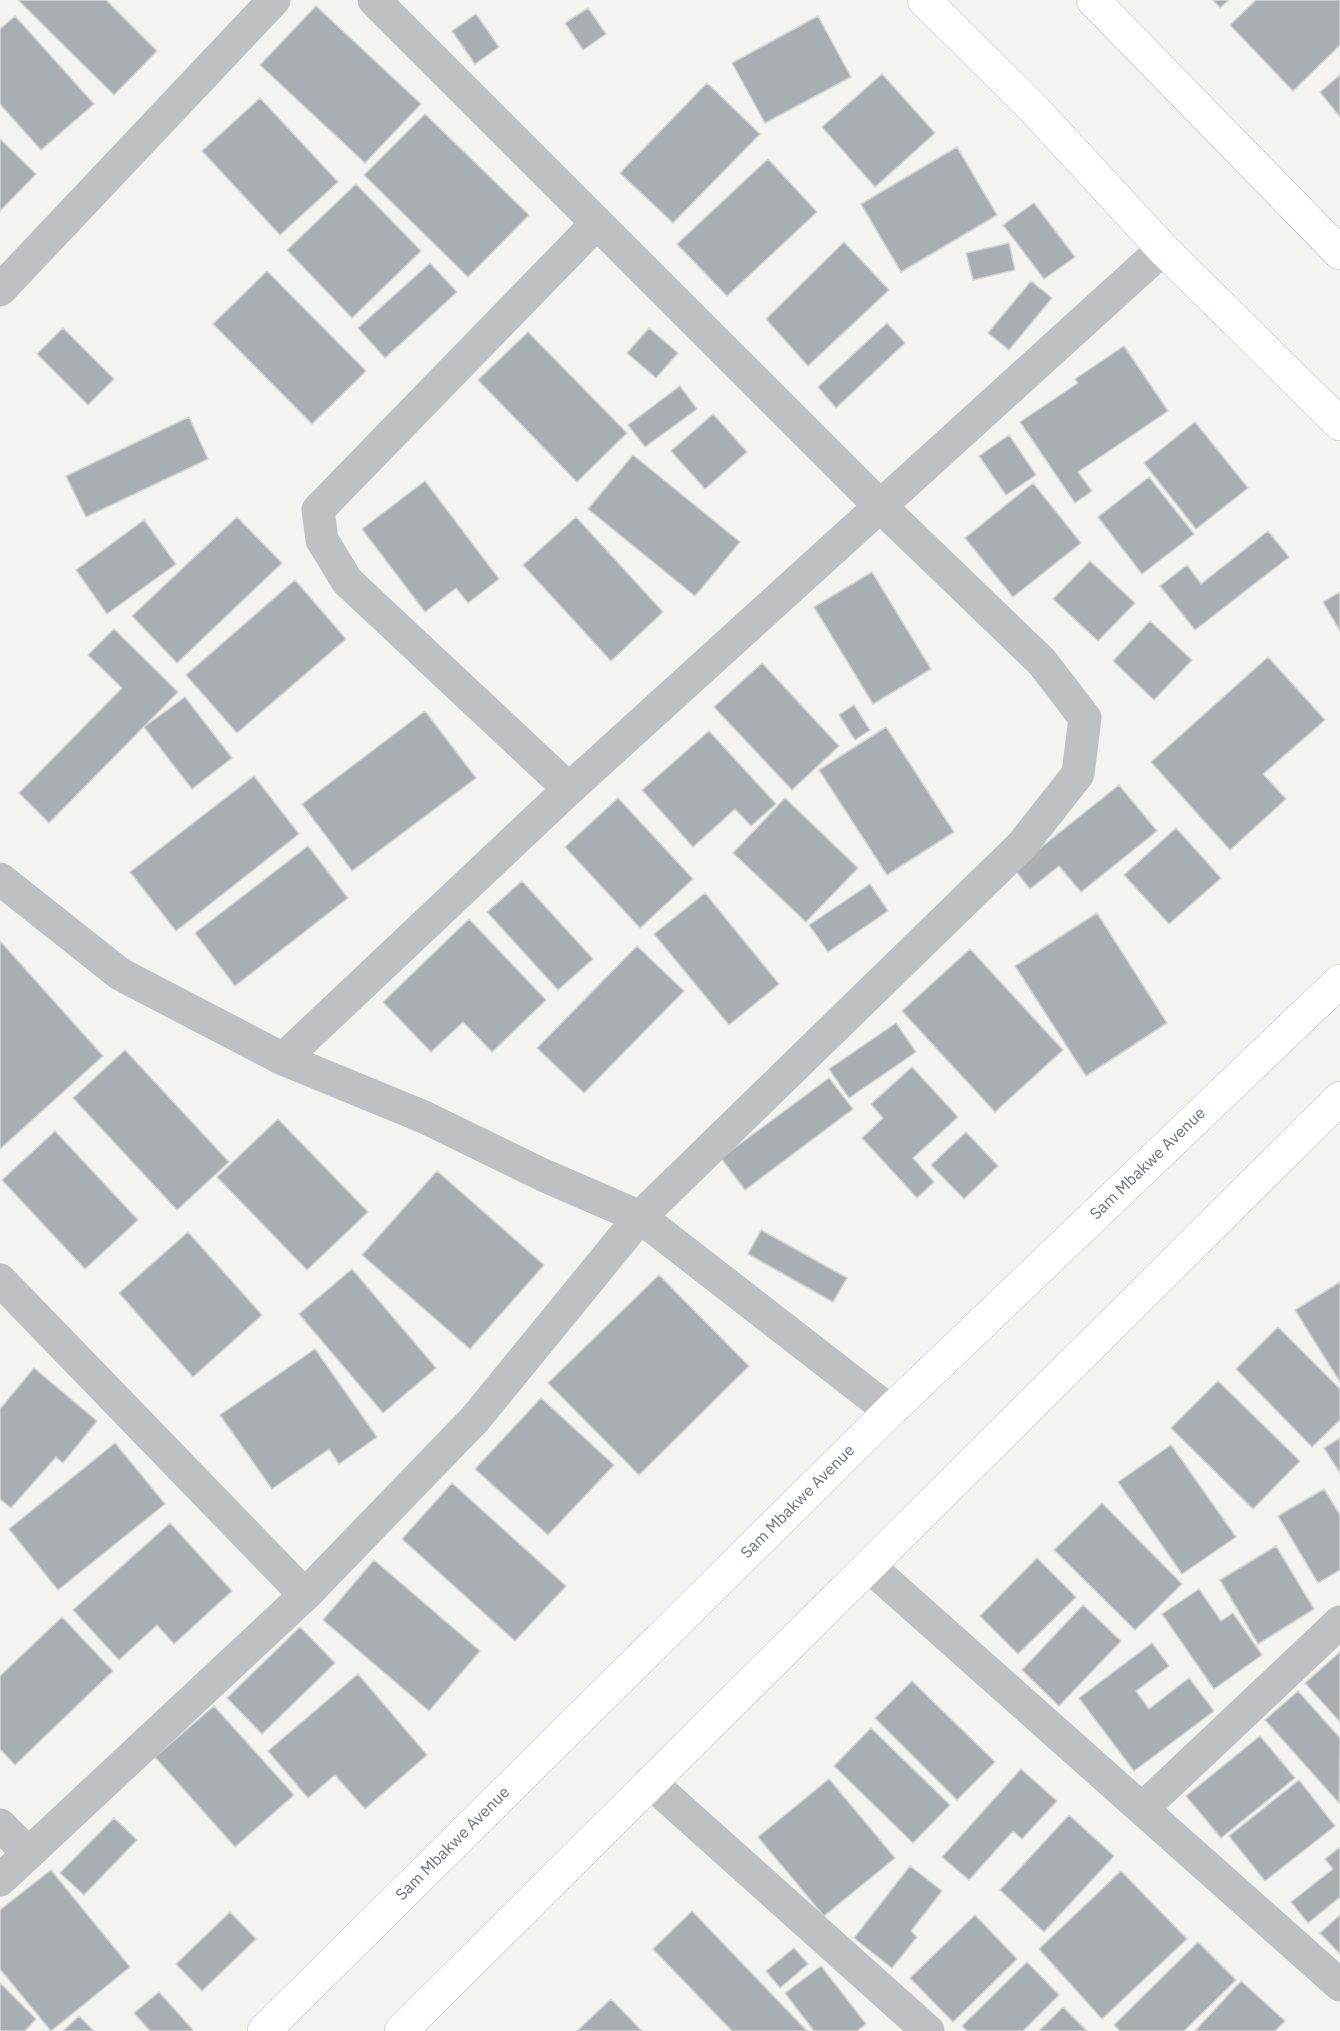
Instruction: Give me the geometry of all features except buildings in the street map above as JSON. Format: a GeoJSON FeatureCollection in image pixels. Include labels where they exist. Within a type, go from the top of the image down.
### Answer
{"type":"FeatureCollection","features":[{"type":"Feature","properties":{"kind":"main road"},"geometry":{"type":"LineString","coordinates":[[924,0],[1032,107],[1163,249],[1340,424]]}},
{"type":"Feature","properties":{"kind":"main road"},"geometry":{"type":"LineString","coordinates":[[1093,0],[1340,253]]}},
{"type":"Feature","properties":{"kind":"main road","name":"Sam Mbakwe Avenue"},"geometry":{"type":"LineString","coordinates":[[264,2031],[890,1411],[1340,981]]}},
{"type":"Feature","properties":{"kind":"main road"},"geometry":{"type":"LineString","coordinates":[[401,2031],[1340,1098]]}},
{"type":"Feature","properties":{"kind":"street"},"geometry":{"type":"LineString","coordinates":[[0,290],[274,0]]}},
{"type":"Feature","properties":{"kind":"street"},"geometry":{"type":"LineString","coordinates":[[0,1880],[27,1851],[305,1595],[475,1419],[640,1217],[1022,845],[1078,774],[1085,718],[1042,662],[879,505],[374,0]]}},
{"type":"Feature","properties":{"kind":"street"},"geometry":{"type":"LineString","coordinates":[[569,789],[347,581],[322,540],[318,510],[597,223]]}},
{"type":"Feature","properties":{"kind":"street"},"geometry":{"type":"LineString","coordinates":[[283,1059],[569,789],[1163,249]]}},
{"type":"Feature","properties":{"kind":"street"},"geometry":{"type":"LineString","coordinates":[[0,879],[120,974],[283,1059],[424,1117],[543,1175],[640,1217],[890,1411]]}},
{"type":"Feature","properties":{"kind":"street"},"geometry":{"type":"LineString","coordinates":[[0,1280],[305,1595]]}},
{"type":"Feature","properties":{"kind":"street"},"geometry":{"type":"LineString","coordinates":[[870,1567],[1340,1985]]}},
{"type":"Feature","properties":{"kind":"street"},"geometry":{"type":"LineString","coordinates":[[1142,1809],[1340,1622]]}},
{"type":"Feature","properties":{"kind":"street"},"geometry":{"type":"LineString","coordinates":[[650,1782],[910,2026]]}},
{"type":"Feature","properties":{"kind":"street"},"geometry":{"type":"LineString","coordinates":[[0,1825],[27,1851]]}}]}
